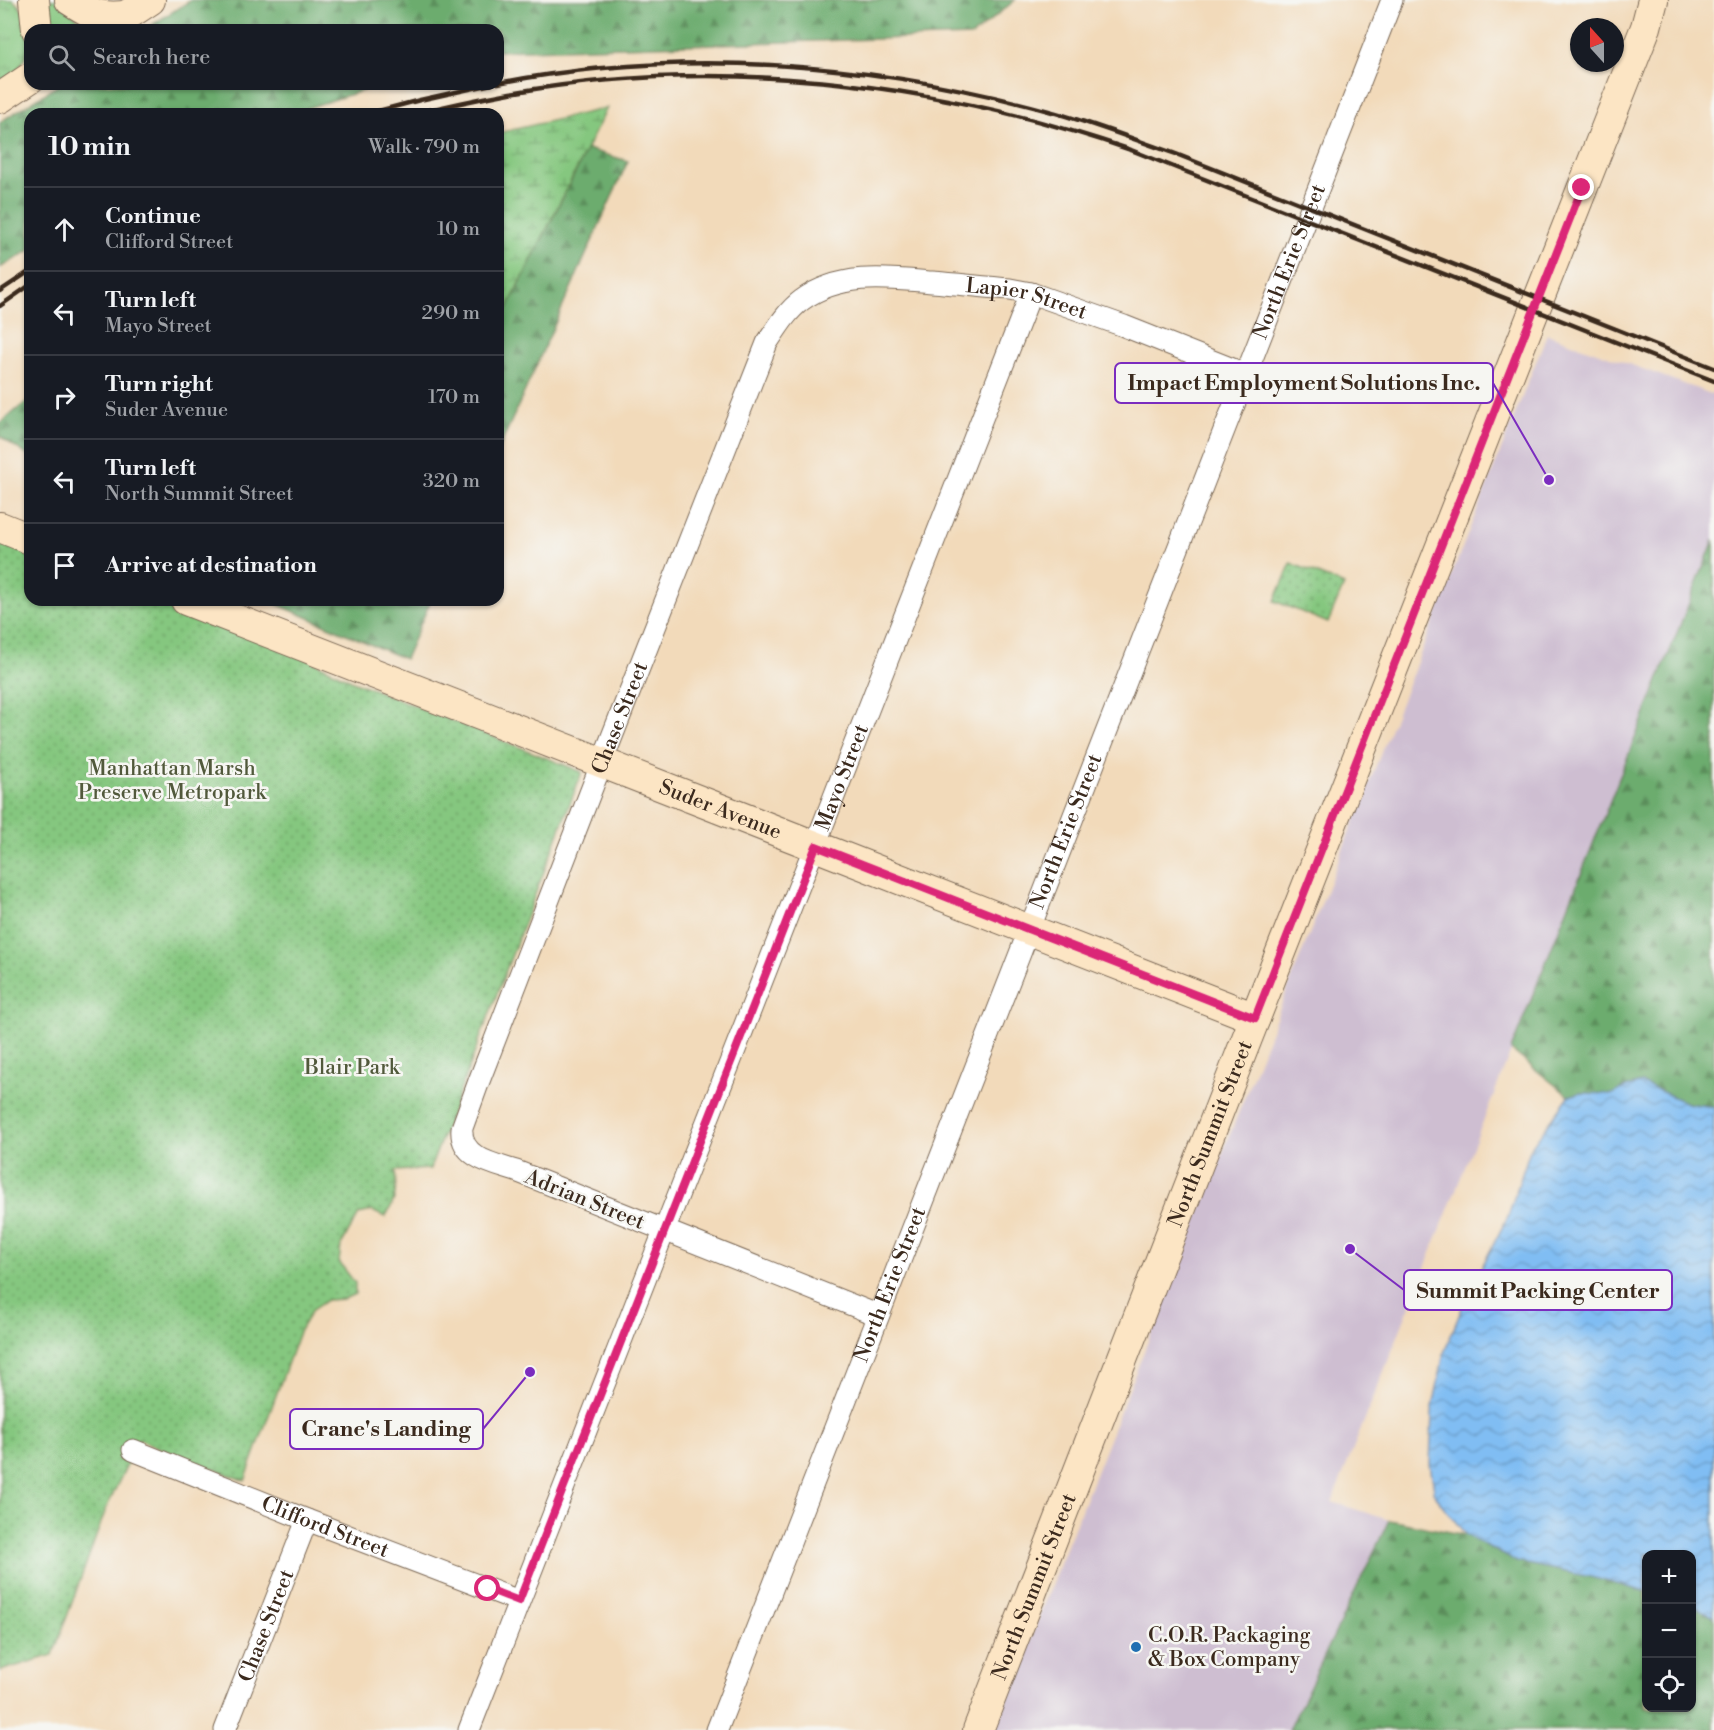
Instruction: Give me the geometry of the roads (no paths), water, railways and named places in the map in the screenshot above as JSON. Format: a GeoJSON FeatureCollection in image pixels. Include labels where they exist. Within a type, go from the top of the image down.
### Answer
{"type":"FeatureCollection","features":[{"type":"Feature","properties":{"kind":"main road"},"geometry":{"type":"LineString","coordinates":[[34,0],[36,24]]}},
{"type":"Feature","properties":{"kind":"main road"},"geometry":{"type":"LineString","coordinates":[[70,0],[90,13],[106,17],[126,15]]}},
{"type":"Feature","properties":{"kind":"main road","name":"North Summit Street"},"geometry":{"type":"LineString","coordinates":[[978,1730],[1255,1018],[1646,27],[1653,0]]}},
{"type":"Feature","properties":{"kind":"main road"},"geometry":{"type":"LineString","coordinates":[[0,527],[24,537]]}},
{"type":"Feature","properties":{"kind":"main road","name":"Suder Avenue"},"geometry":{"type":"LineString","coordinates":[[201,606],[1255,1018]]}},
{"type":"Feature","properties":{"kind":"street","name":"North Erie Street"},"geometry":{"type":"LineString","coordinates":[[717,1730],[1027,928],[1392,0]]}},
{"type":"Feature","properties":{"kind":"street","name":"Lapier Street"},"geometry":{"type":"LineString","coordinates":[[801,300],[841,282],[882,277],[1010,289],[1031,293],[1124,326],[1245,374]]}},
{"type":"Feature","properties":{"kind":"street","name":"Mayo Street"},"geometry":{"type":"LineString","coordinates":[[469,1730],[1031,293]]}},
{"type":"Feature","properties":{"kind":"street","name":"Chase Street"},"geometry":{"type":"LineString","coordinates":[[464,1144],[461,1136],[462,1128],[475,1090],[768,343],[780,322],[801,300]]}},
{"type":"Feature","properties":{"kind":"street","name":"Adrian Street"},"geometry":{"type":"LineString","coordinates":[[464,1144],[473,1155],[480,1159],[877,1316]]}},
{"type":"Feature","properties":{"kind":"street","name":"Clifford Street"},"geometry":{"type":"LineString","coordinates":[[133,1450],[519,1601]]}},
{"type":"Feature","properties":{"kind":"street","name":"Chase Street"},"geometry":{"type":"LineString","coordinates":[[225,1730],[307,1520]]}},
{"type":"Feature","properties":{"kind":"water"},"geometry":{"type":"Polygon","coordinates":[[[1642,1083],[1687,1103],[1714,1107],[1714,1617],[1696,1607],[1696,1550],[1642,1550],[1642,1591],[1591,1577],[1517,1562],[1466,1535],[1435,1496],[1430,1464],[1432,1412],[1444,1353],[1466,1298],[1508,1216],[1531,1147],[1569,1096],[1580,1093],[1613,1094],[1626,1087],[1642,1083]]]}},
{"type":"Feature","properties":{"kind":"railway"},"geometry":{"type":"LineString","coordinates":[[504,82],[568,72],[638,65],[708,63],[778,65],[918,82],[988,96],[1056,113],[1176,154],[1714,368]]}},
{"type":"Feature","properties":{"kind":"railway"},"geometry":{"type":"LineString","coordinates":[[439,108],[510,93],[589,82],[667,77],[746,77],[824,82],[902,92],[979,107],[1056,126],[1131,150],[1714,381]]}},
{"type":"Feature","properties":{"kind":"railway"},"geometry":{"type":"LineString","coordinates":[[390,108],[465,90]]}},
{"type":"Feature","properties":{"kind":"railway"},"geometry":{"type":"LineString","coordinates":[[0,291],[24,275]]}},
{"type":"Feature","properties":{"kind":"railway"},"geometry":{"type":"LineString","coordinates":[[0,306],[24,289]]}},
{"type":"Feature","properties":{"kind":"place","name":"Impact Employment Solutions Inc."},"geometry":{"type":"Point","coordinates":[1549,480]}},
{"type":"Feature","properties":{"kind":"place","name":"Summit Packing Center"},"geometry":{"type":"Point","coordinates":[1350,1249]}},
{"type":"Feature","properties":{"kind":"place","name":"Crane's Landing"},"geometry":{"type":"Point","coordinates":[530,1372]}},
{"type":"Feature","properties":{"kind":"place","name":"C.O.R. Packaging & Box Company"},"geometry":{"type":"Point","coordinates":[1136,1647]}},
{"type":"Feature","properties":{"kind":"park label","name":"Manhattan Marsh Preserve Metropark"},"geometry":{"type":"Point","coordinates":[172,780]}},
{"type":"Feature","properties":{"kind":"park label","name":"Blair Park"},"geometry":{"type":"Point","coordinates":[352,1067]}}]}
